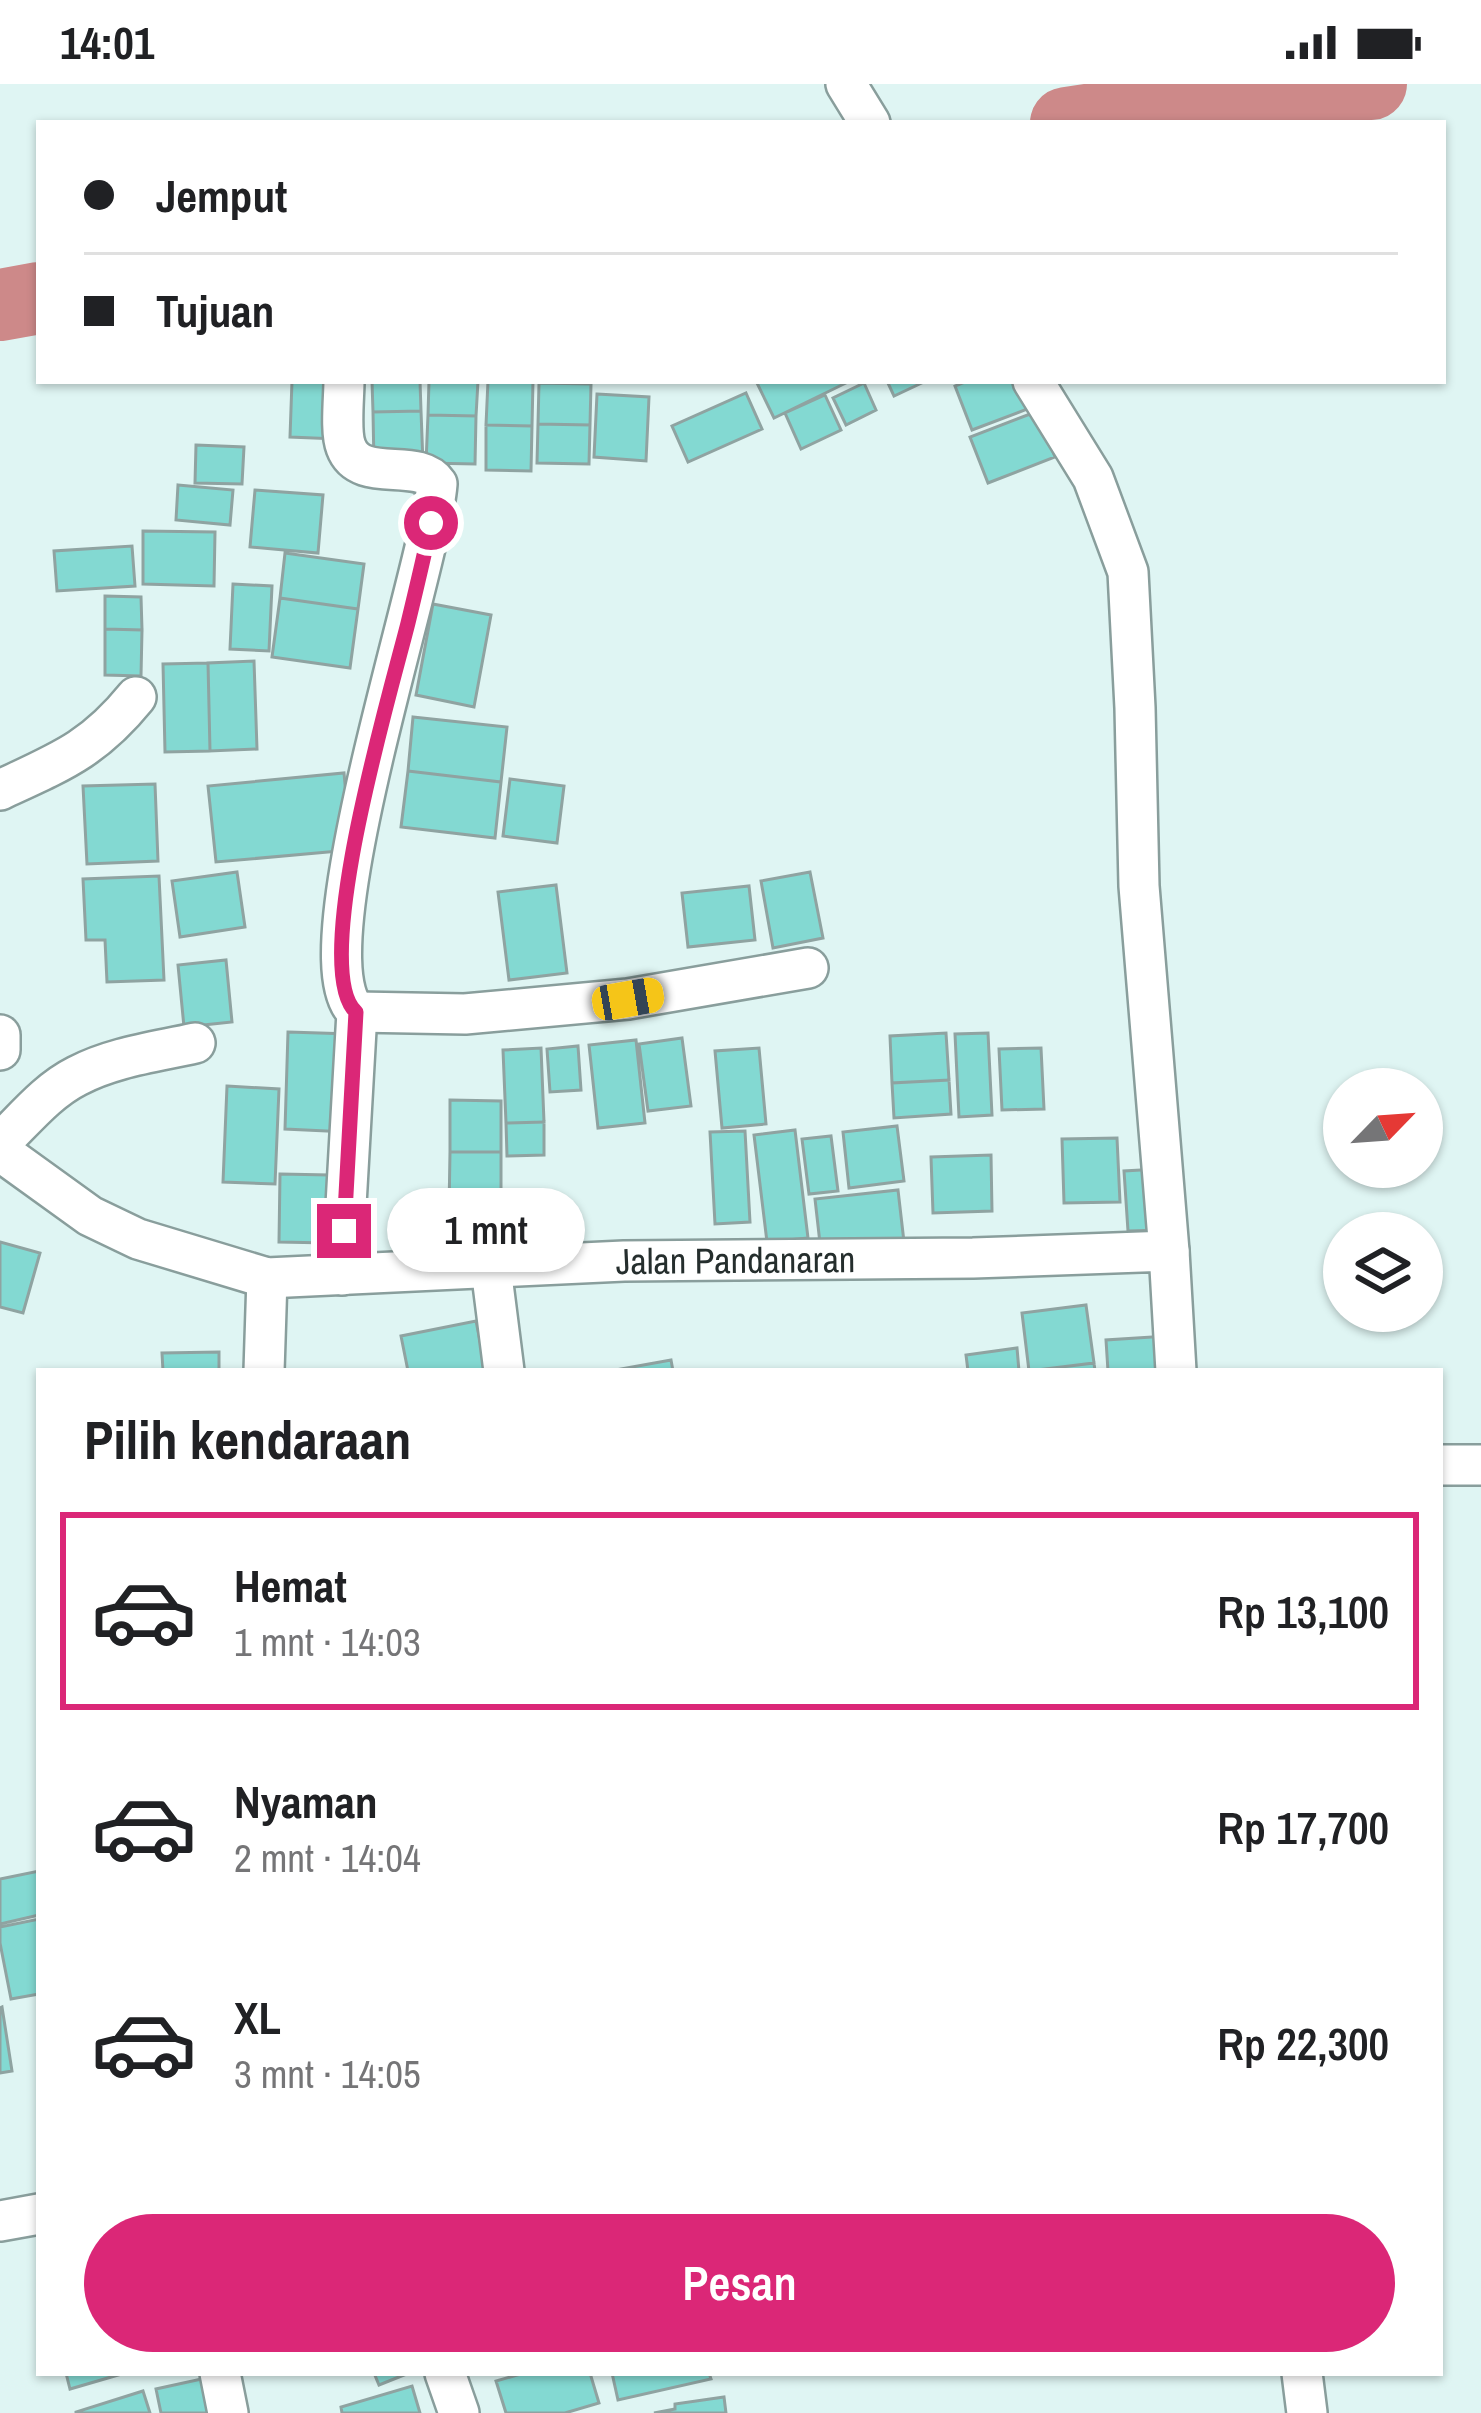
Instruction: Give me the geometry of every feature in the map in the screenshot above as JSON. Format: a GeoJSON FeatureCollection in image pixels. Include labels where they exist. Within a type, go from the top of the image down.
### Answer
{"type":"FeatureCollection","features":[{"type":"Feature","properties":{"kind":"street"},"geometry":{"type":"LineString","coordinates":[[846,84],[869,120]]}},
{"type":"Feature","properties":{"kind":"street"},"geometry":{"type":"LineString","coordinates":[[344,384],[344,446],[350,455],[373,467],[421,471],[437,484],[426,548],[376,736],[356,841],[340,948],[347,1004],[356,1012],[465,1014],[628,999],[808,968]]}},
{"type":"Feature","properties":{"kind":"street"},"geometry":{"type":"LineString","coordinates":[[1035,384],[1093,478],[1128,572],[1139,886],[1176,1368]]}},
{"type":"Feature","properties":{"kind":"street"},"geometry":{"type":"LineString","coordinates":[[0,790],[78,753],[114,724],[136,697]]}},
{"type":"Feature","properties":{"kind":"street"},"geometry":{"type":"LineString","coordinates":[[342,1275],[356,1012]]}},
{"type":"Feature","properties":{"kind":"street"},"geometry":{"type":"LineString","coordinates":[[0,1035],[0,1050]]}},
{"type":"Feature","properties":{"kind":"street"},"geometry":{"type":"LineString","coordinates":[[0,1147],[46,1098],[74,1077],[110,1062],[194,1043]]}},
{"type":"Feature","properties":{"kind":"street","name":"Jalan Pandanaran"},"geometry":{"type":"LineString","coordinates":[[0,1147],[90,1216],[122,1232],[267,1278],[624,1261],[1168,1251]]}},
{"type":"Feature","properties":{"kind":"street"},"geometry":{"type":"LineString","coordinates":[[490,1268],[505,1368]]}},
{"type":"Feature","properties":{"kind":"street"},"geometry":{"type":"LineString","coordinates":[[264,1368],[267,1278]]}},
{"type":"Feature","properties":{"kind":"street"},"geometry":{"type":"LineString","coordinates":[[1443,1465],[1481,1465]]}},
{"type":"Feature","properties":{"kind":"street"},"geometry":{"type":"LineString","coordinates":[[0,2221],[36,2215]]}},
{"type":"Feature","properties":{"kind":"street"},"geometry":{"type":"LineString","coordinates":[[221,2376],[228,2413]]}},
{"type":"Feature","properties":{"kind":"street"},"geometry":{"type":"LineString","coordinates":[[446,2376],[459,2413]]}},
{"type":"Feature","properties":{"kind":"street"},"geometry":{"type":"LineString","coordinates":[[1302,2376],[1307,2413]]}},
{"type":"Feature","properties":{"kind":"building"},"geometry":{"type":"Polygon","coordinates":[[[292,384],[339,384],[337,439],[290,437],[292,384]]]}},
{"type":"Feature","properties":{"kind":"building"},"geometry":{"type":"Polygon","coordinates":[[[372,384],[420,384],[421,411],[373,412],[372,384]]]}},
{"type":"Feature","properties":{"kind":"building"},"geometry":{"type":"Polygon","coordinates":[[[429,384],[478,384],[476,416],[428,415],[429,384]]]}},
{"type":"Feature","properties":{"kind":"building"},"geometry":{"type":"Polygon","coordinates":[[[488,384],[533,384],[532,426],[486,425],[488,384]]]}},
{"type":"Feature","properties":{"kind":"building"},"geometry":{"type":"Polygon","coordinates":[[[539,384],[591,384],[590,425],[538,424],[539,384]]]}},
{"type":"Feature","properties":{"kind":"building"},"geometry":{"type":"Polygon","coordinates":[[[757,384],[844,384],[774,418],[757,384]]]}},
{"type":"Feature","properties":{"kind":"building"},"geometry":{"type":"Polygon","coordinates":[[[864,384],[876,410],[846,425],[833,398],[864,384]]]}},
{"type":"Feature","properties":{"kind":"building"},"geometry":{"type":"Polygon","coordinates":[[[888,384],[920,384],[894,396],[888,384]]]}},
{"type":"Feature","properties":{"kind":"building"},"geometry":{"type":"Polygon","coordinates":[[[1020,384],[1030,408],[972,430],[955,386],[1020,384]]]}},
{"type":"Feature","properties":{"kind":"building"},"geometry":{"type":"Polygon","coordinates":[[[746,393],[762,429],[688,462],[672,426],[746,393]]]}},
{"type":"Feature","properties":{"kind":"building"},"geometry":{"type":"Polygon","coordinates":[[[597,394],[649,397],[646,461],[594,457],[597,394]]]}},
{"type":"Feature","properties":{"kind":"building"},"geometry":{"type":"Polygon","coordinates":[[[825,395],[841,430],[801,449],[785,413],[825,395]]]}},
{"type":"Feature","properties":{"kind":"building"},"geometry":{"type":"Polygon","coordinates":[[[421,411],[423,463],[374,465],[373,412],[421,411]]]}},
{"type":"Feature","properties":{"kind":"building"},"geometry":{"type":"Polygon","coordinates":[[[1038,411],[1055,457],[988,483],[970,437],[1038,411]]]}},
{"type":"Feature","properties":{"kind":"building"},"geometry":{"type":"Polygon","coordinates":[[[428,415],[476,416],[475,464],[426,463],[428,415]]]}},
{"type":"Feature","properties":{"kind":"building"},"geometry":{"type":"Polygon","coordinates":[[[538,424],[590,425],[589,464],[537,463],[538,424]]]}},
{"type":"Feature","properties":{"kind":"building"},"geometry":{"type":"Polygon","coordinates":[[[486,425],[532,426],[531,471],[486,470],[486,425]]]}},
{"type":"Feature","properties":{"kind":"building"},"geometry":{"type":"Polygon","coordinates":[[[196,445],[244,447],[242,484],[195,483],[196,445]]]}},
{"type":"Feature","properties":{"kind":"building"},"geometry":{"type":"Polygon","coordinates":[[[178,485],[233,490],[230,525],[176,520],[178,485]]]}},
{"type":"Feature","properties":{"kind":"building"},"geometry":{"type":"Polygon","coordinates":[[[255,490],[323,495],[318,553],[250,547],[255,490]]]}},
{"type":"Feature","properties":{"kind":"building"},"geometry":{"type":"Polygon","coordinates":[[[143,531],[215,532],[214,586],[143,584],[143,531]]]}},
{"type":"Feature","properties":{"kind":"building"},"geometry":{"type":"Polygon","coordinates":[[[132,546],[135,586],[57,591],[54,551],[132,546]]]}},
{"type":"Feature","properties":{"kind":"building"},"geometry":{"type":"Polygon","coordinates":[[[285,553],[364,564],[358,609],[280,598],[285,553]]]}},
{"type":"Feature","properties":{"kind":"building"},"geometry":{"type":"Polygon","coordinates":[[[233,584],[272,586],[269,651],[230,649],[233,584]]]}},
{"type":"Feature","properties":{"kind":"building"},"geometry":{"type":"Polygon","coordinates":[[[105,596],[141,597],[142,630],[105,629],[105,596]]]}},
{"type":"Feature","properties":{"kind":"building"},"geometry":{"type":"Polygon","coordinates":[[[280,598],[358,609],[350,668],[272,657],[280,598]]]}},
{"type":"Feature","properties":{"kind":"building"},"geometry":{"type":"Polygon","coordinates":[[[433,604],[491,615],[474,707],[416,695],[433,604]]]}},
{"type":"Feature","properties":{"kind":"building"},"geometry":{"type":"Polygon","coordinates":[[[105,629],[142,630],[141,676],[105,675],[105,629]]]}},
{"type":"Feature","properties":{"kind":"building"},"geometry":{"type":"Polygon","coordinates":[[[254,661],[257,749],[210,751],[208,663],[254,661]]]}},
{"type":"Feature","properties":{"kind":"building"},"geometry":{"type":"Polygon","coordinates":[[[208,663],[210,751],[165,752],[163,664],[208,663]]]}},
{"type":"Feature","properties":{"kind":"building"},"geometry":{"type":"Polygon","coordinates":[[[413,717],[507,727],[501,782],[408,771],[413,717]]]}},
{"type":"Feature","properties":{"kind":"building"},"geometry":{"type":"Polygon","coordinates":[[[408,771],[501,782],[495,838],[401,827],[408,771]]]}},
{"type":"Feature","properties":{"kind":"building"},"geometry":{"type":"Polygon","coordinates":[[[344,773],[351,850],[216,862],[208,786],[344,773]]]}},
{"type":"Feature","properties":{"kind":"building"},"geometry":{"type":"Polygon","coordinates":[[[510,779],[564,786],[557,843],[503,836],[510,779]]]}},
{"type":"Feature","properties":{"kind":"building"},"geometry":{"type":"Polygon","coordinates":[[[155,784],[158,861],[87,864],[83,786],[155,784]]]}},
{"type":"Feature","properties":{"kind":"building"},"geometry":{"type":"Polygon","coordinates":[[[237,872],[245,927],[180,937],[172,881],[237,872]]]}},
{"type":"Feature","properties":{"kind":"building"},"geometry":{"type":"Polygon","coordinates":[[[810,872],[823,938],[773,948],[761,881],[810,872]]]}},
{"type":"Feature","properties":{"kind":"building"},"geometry":{"type":"Polygon","coordinates":[[[159,876],[164,980],[107,982],[105,940],[86,940],[83,879],[159,876]]]}},
{"type":"Feature","properties":{"kind":"building"},"geometry":{"type":"Polygon","coordinates":[[[556,885],[567,973],[509,980],[498,892],[556,885]]]}},
{"type":"Feature","properties":{"kind":"building"},"geometry":{"type":"Polygon","coordinates":[[[749,886],[755,940],[688,947],[682,893],[749,886]]]}},
{"type":"Feature","properties":{"kind":"building"},"geometry":{"type":"Polygon","coordinates":[[[226,960],[232,1022],[184,1027],[178,965],[226,960]]]}},
{"type":"Feature","properties":{"kind":"building"},"geometry":{"type":"Polygon","coordinates":[[[288,1032],[350,1034],[347,1132],[285,1129],[288,1032]]]}},
{"type":"Feature","properties":{"kind":"building"},"geometry":{"type":"Polygon","coordinates":[[[946,1033],[949,1080],[892,1083],[890,1036],[946,1033]]]}},
{"type":"Feature","properties":{"kind":"building"},"geometry":{"type":"Polygon","coordinates":[[[988,1033],[992,1115],[959,1117],[955,1034],[988,1033]]]}},
{"type":"Feature","properties":{"kind":"building"},"geometry":{"type":"Polygon","coordinates":[[[682,1038],[691,1106],[648,1111],[639,1044],[682,1038]]]}},
{"type":"Feature","properties":{"kind":"building"},"geometry":{"type":"Polygon","coordinates":[[[636,1040],[645,1123],[598,1128],[589,1045],[636,1040]]]}},
{"type":"Feature","properties":{"kind":"building"},"geometry":{"type":"Polygon","coordinates":[[[578,1046],[581,1090],[550,1092],[547,1049],[578,1046]]]}},
{"type":"Feature","properties":{"kind":"building"},"geometry":{"type":"Polygon","coordinates":[[[541,1048],[544,1122],[506,1123],[503,1050],[541,1048]]]}},
{"type":"Feature","properties":{"kind":"building"},"geometry":{"type":"Polygon","coordinates":[[[759,1048],[766,1124],[722,1128],[715,1051],[759,1048]]]}},
{"type":"Feature","properties":{"kind":"building"},"geometry":{"type":"Polygon","coordinates":[[[1041,1048],[1044,1109],[1002,1110],[999,1049],[1041,1048]]]}},
{"type":"Feature","properties":{"kind":"building"},"geometry":{"type":"Polygon","coordinates":[[[949,1080],[951,1114],[894,1118],[892,1083],[949,1080]]]}},
{"type":"Feature","properties":{"kind":"building"},"geometry":{"type":"Polygon","coordinates":[[[227,1086],[279,1089],[275,1184],[223,1182],[227,1086]]]}},
{"type":"Feature","properties":{"kind":"building"},"geometry":{"type":"Polygon","coordinates":[[[450,1100],[501,1101],[501,1152],[450,1152],[450,1100]]]}},
{"type":"Feature","properties":{"kind":"building"},"geometry":{"type":"Polygon","coordinates":[[[544,1122],[544,1155],[507,1156],[506,1123],[544,1122]]]}},
{"type":"Feature","properties":{"kind":"building"},"geometry":{"type":"Polygon","coordinates":[[[897,1126],[904,1181],[849,1188],[843,1132],[897,1126]]]}},
{"type":"Feature","properties":{"kind":"building"},"geometry":{"type":"Polygon","coordinates":[[[795,1130],[808,1238],[767,1242],[754,1135],[795,1130]]]}},
{"type":"Feature","properties":{"kind":"building"},"geometry":{"type":"Polygon","coordinates":[[[745,1131],[750,1222],[715,1224],[710,1132],[745,1131]]]}},
{"type":"Feature","properties":{"kind":"building"},"geometry":{"type":"Polygon","coordinates":[[[831,1136],[838,1191],[809,1194],[802,1139],[831,1136]]]}},
{"type":"Feature","properties":{"kind":"building"},"geometry":{"type":"Polygon","coordinates":[[[1117,1138],[1120,1202],[1064,1203],[1062,1139],[1117,1138]]]}},
{"type":"Feature","properties":{"kind":"building"},"geometry":{"type":"Polygon","coordinates":[[[450,1152],[501,1152],[501,1210],[449,1210],[450,1152]]]}},
{"type":"Feature","properties":{"kind":"building"},"geometry":{"type":"Polygon","coordinates":[[[991,1155],[992,1211],[933,1213],[931,1157],[991,1155]]]}},
{"type":"Feature","properties":{"kind":"building"},"geometry":{"type":"Polygon","coordinates":[[[1158,1169],[1161,1230],[1128,1231],[1124,1171],[1158,1169]]]}},
{"type":"Feature","properties":{"kind":"building"},"geometry":{"type":"Polygon","coordinates":[[[280,1174],[329,1175],[328,1243],[279,1242],[280,1174]]]}},
{"type":"Feature","properties":{"kind":"building"},"geometry":{"type":"Polygon","coordinates":[[[898,1190],[904,1242],[821,1252],[815,1199],[898,1190]]]}},
{"type":"Feature","properties":{"kind":"building"},"geometry":{"type":"Polygon","coordinates":[[[0,1242],[40,1253],[23,1313],[0,1307],[0,1242]]]}},
{"type":"Feature","properties":{"kind":"building"},"geometry":{"type":"Polygon","coordinates":[[[1086,1305],[1094,1363],[1029,1368],[1022,1313],[1086,1305]]]}},
{"type":"Feature","properties":{"kind":"building"},"geometry":{"type":"Polygon","coordinates":[[[476,1321],[485,1368],[407,1368],[401,1336],[476,1321]]]}},
{"type":"Feature","properties":{"kind":"building"},"geometry":{"type":"Polygon","coordinates":[[[1167,1336],[1170,1368],[1108,1368],[1106,1340],[1167,1336]]]}},
{"type":"Feature","properties":{"kind":"building"},"geometry":{"type":"Polygon","coordinates":[[[1017,1348],[1019,1368],[968,1368],[966,1355],[1017,1348]]]}},
{"type":"Feature","properties":{"kind":"building"},"geometry":{"type":"Polygon","coordinates":[[[219,1352],[219,1368],[163,1368],[162,1353],[219,1352]]]}},
{"type":"Feature","properties":{"kind":"building"},"geometry":{"type":"Polygon","coordinates":[[[671,1360],[672,1368],[627,1368],[671,1360]]]}},
{"type":"Feature","properties":{"kind":"building"},"geometry":{"type":"Polygon","coordinates":[[[1094,1363],[1095,1368],[1053,1368],[1094,1363]]]}},
{"type":"Feature","properties":{"kind":"building"},"geometry":{"type":"Polygon","coordinates":[[[36,1872],[36,1916],[0,1924],[0,1879],[36,1872]]]}},
{"type":"Feature","properties":{"kind":"building"},"geometry":{"type":"Polygon","coordinates":[[[36,1920],[36,1995],[11,1999],[0,1927],[36,1920]]]}},
{"type":"Feature","properties":{"kind":"building"},"geometry":{"type":"Polygon","coordinates":[[[0,2008],[12,2071],[0,2073],[0,2008]]]}},
{"type":"Feature","properties":{"kind":"building"},"geometry":{"type":"Polygon","coordinates":[[[67,2376],[115,2376],[70,2389],[67,2376]]]}},
{"type":"Feature","properties":{"kind":"building"},"geometry":{"type":"Polygon","coordinates":[[[375,2376],[402,2376],[379,2385],[375,2376]]]}},
{"type":"Feature","properties":{"kind":"building"},"geometry":{"type":"Polygon","coordinates":[[[514,2376],[591,2376],[599,2403],[565,2413],[506,2413],[496,2381],[514,2376]]]}},
{"type":"Feature","properties":{"kind":"building"},"geometry":{"type":"Polygon","coordinates":[[[613,2376],[711,2379],[618,2400],[613,2376]]]}},
{"type":"Feature","properties":{"kind":"building"},"geometry":{"type":"Polygon","coordinates":[[[206,2378],[214,2413],[161,2413],[156,2389],[206,2378]]]}},
{"type":"Feature","properties":{"kind":"building"},"geometry":{"type":"Polygon","coordinates":[[[412,2386],[420,2413],[342,2413],[341,2407],[412,2386]]]}},
{"type":"Feature","properties":{"kind":"building"},"geometry":{"type":"Polygon","coordinates":[[[143,2391],[150,2413],[76,2413],[76,2412],[143,2391]]]}},
{"type":"Feature","properties":{"kind":"building"},"geometry":{"type":"Polygon","coordinates":[[[724,2397],[726,2413],[654,2413],[675,2409],[675,2404],[724,2397]]]}},
{"type":"Feature","properties":{"kind":"waterway"},"geometry":{"type":"LineString","coordinates":[[1086,120],[1271,93],[1371,84]]}},
{"type":"Feature","properties":{"kind":"waterway"},"geometry":{"type":"LineString","coordinates":[[0,305],[36,299]]}},
{"type":"Feature","properties":{"kind":"route"},"geometry":{"type":"LineString","coordinates":[[344,1231],[356,1012],[347,1004],[340,948],[376,736],[431,523]]}}]}
